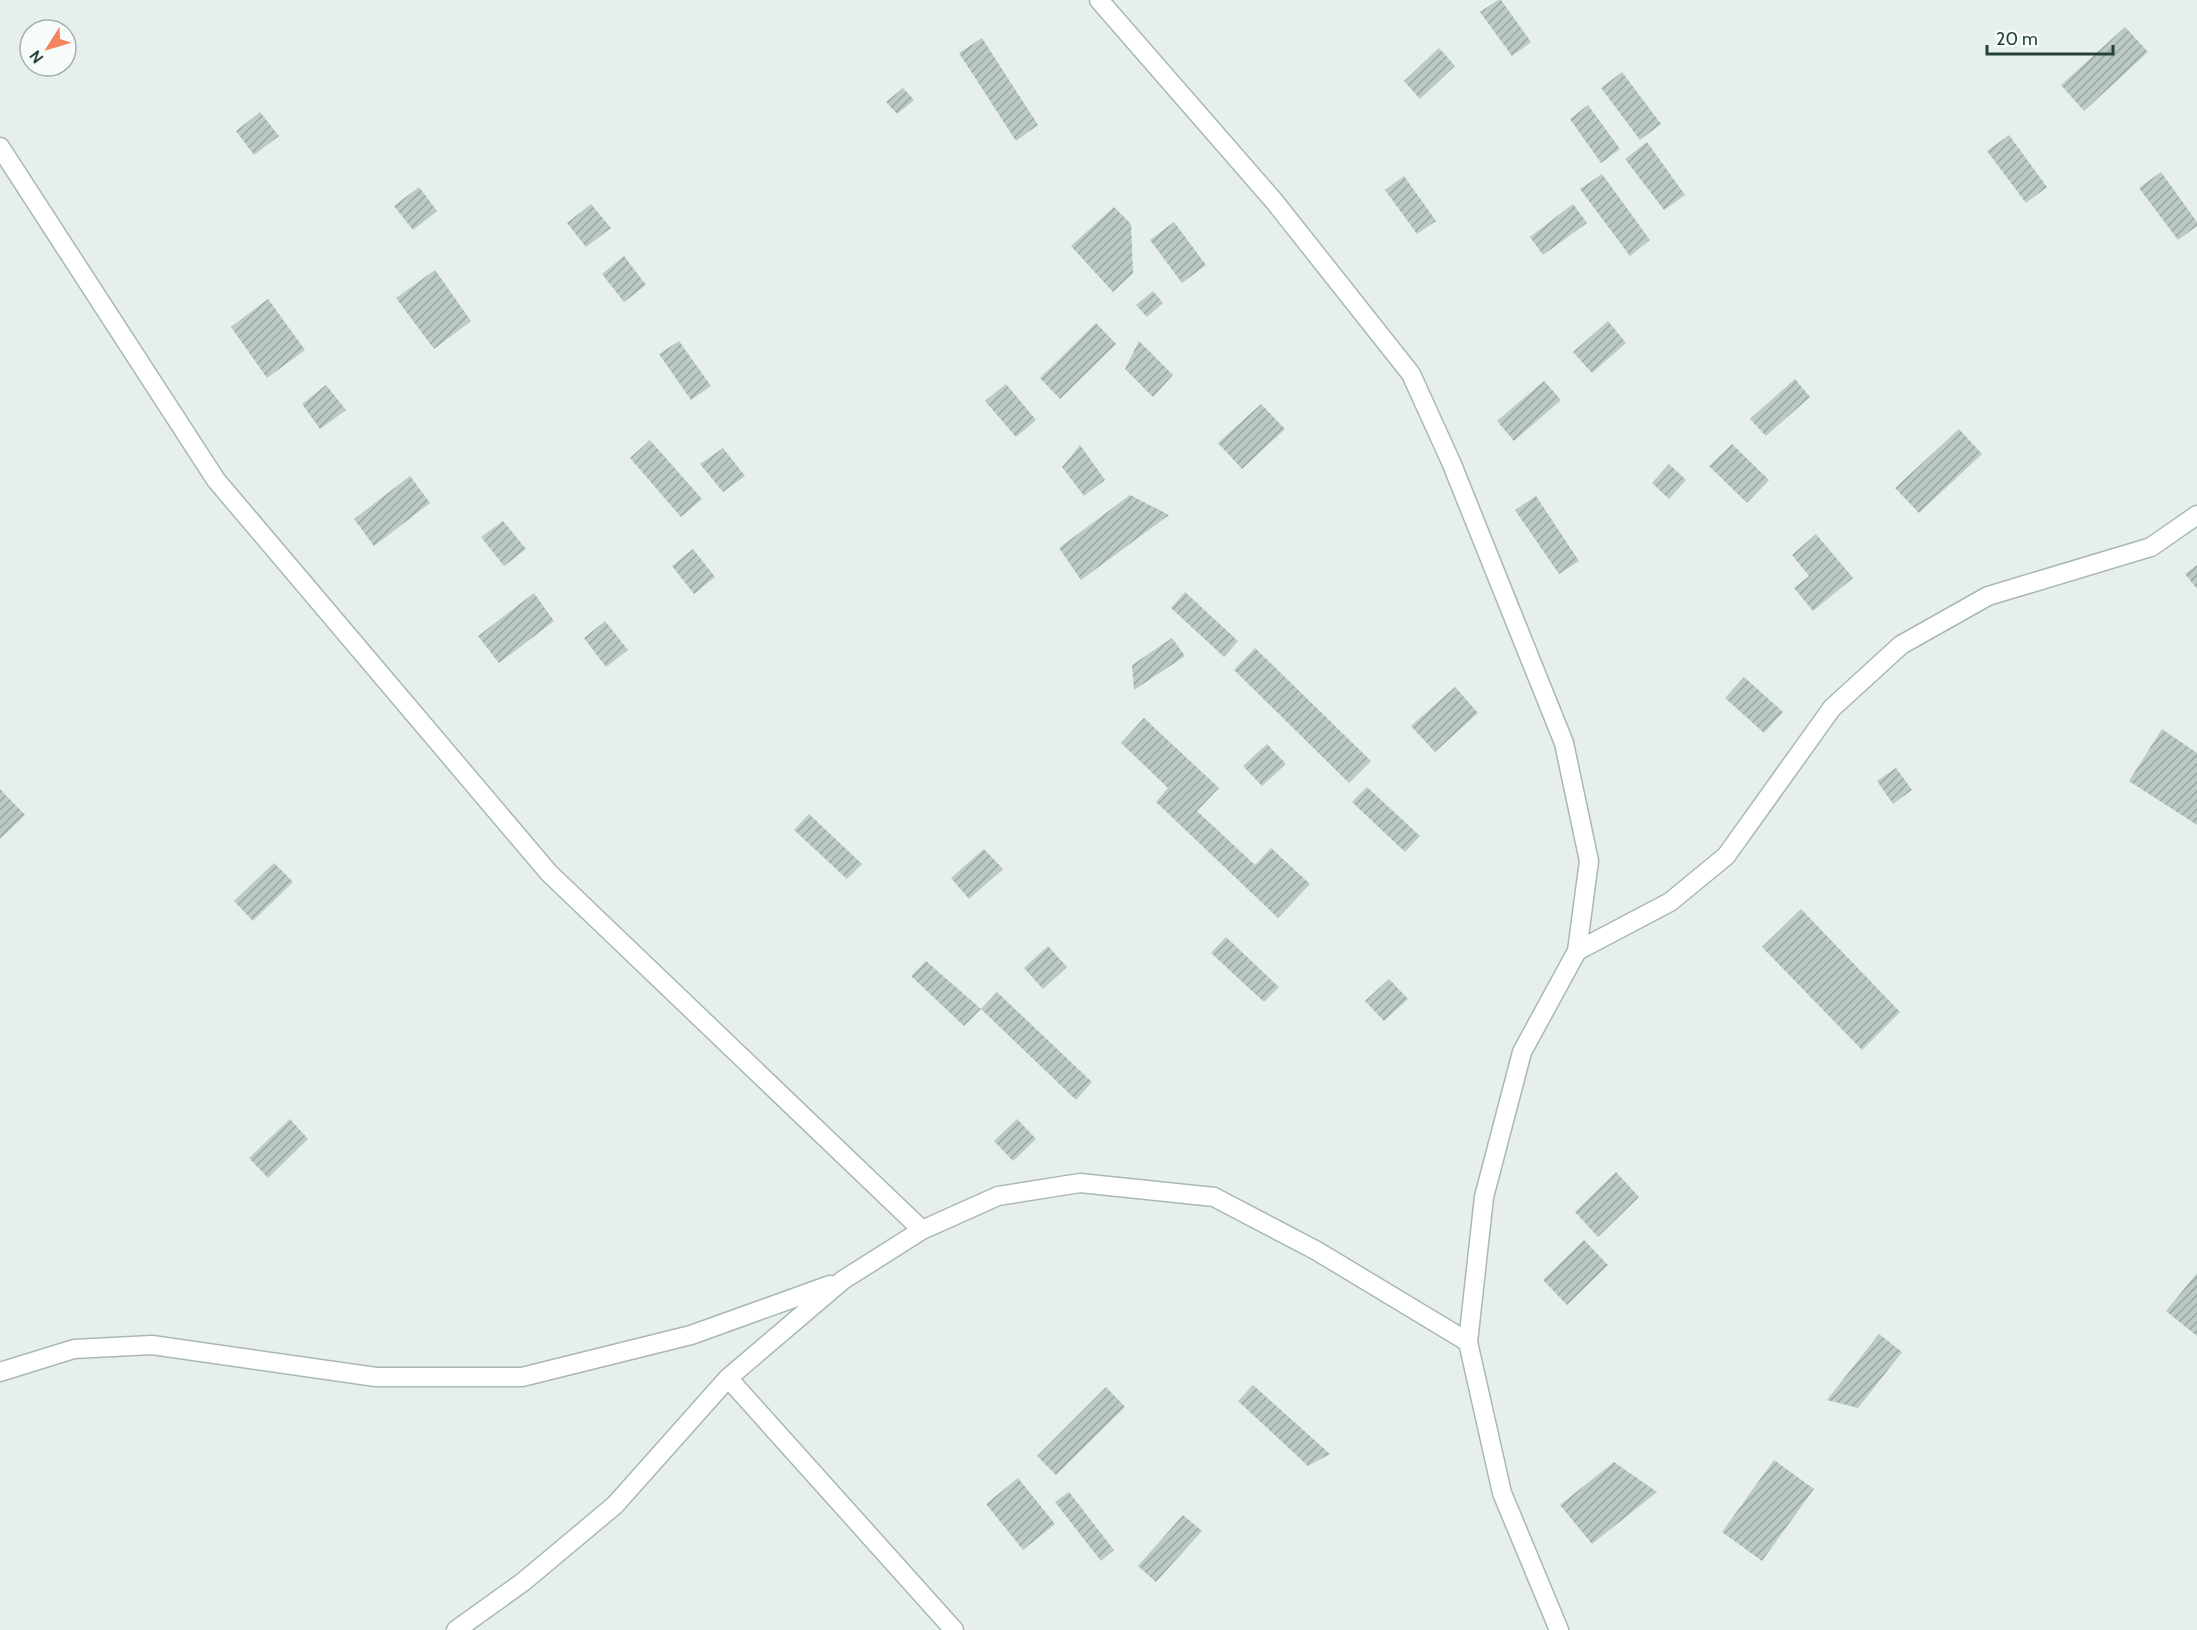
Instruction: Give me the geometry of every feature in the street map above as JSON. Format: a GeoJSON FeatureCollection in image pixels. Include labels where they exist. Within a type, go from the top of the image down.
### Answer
{"type":"FeatureCollection","features":[{"type":"Feature","properties":{"kind":"street"},"geometry":{"type":"LineString","coordinates":[[1099,0],[1274,201],[1411,374],[1450,462],[1564,743],[1589,861],[1577,951],[1522,1052],[1484,1197],[1468,1342],[1502,1493],[1559,1630]]}},
{"type":"Feature","properties":{"kind":"street"},"geometry":{"type":"LineString","coordinates":[[0,147],[216,480],[541,863],[922,1230]]}},
{"type":"Feature","properties":{"kind":"street"},"geometry":{"type":"LineString","coordinates":[[1577,951],[1670,902],[1726,856],[1832,708],[1901,645],[1989,596],[2151,547],[2197,515]]}},
{"type":"Feature","properties":{"kind":"street"},"geometry":{"type":"LineString","coordinates":[[456,1630],[523,1582],[615,1505],[728,1378],[843,1280],[922,1230],[998,1196],[1080,1183],[1214,1197],[1317,1251],[1468,1342]]}},
{"type":"Feature","properties":{"kind":"street"},"geometry":{"type":"LineString","coordinates":[[0,1372],[74,1349],[152,1345],[376,1377],[522,1377],[692,1335],[843,1280]]}},
{"type":"Feature","properties":{"kind":"street"},"geometry":{"type":"LineString","coordinates":[[728,1378],[954,1630]]}},
{"type":"Feature","properties":{"kind":"building"},"geometry":{"type":"Polygon","coordinates":[[[1501,0],[1531,42],[1512,56],[1480,12],[1501,0]]]}},
{"type":"Feature","properties":{"kind":"building"},"geometry":{"type":"Polygon","coordinates":[[[2125,27],[2148,52],[2084,111],[2061,85],[2125,27]]]}},
{"type":"Feature","properties":{"kind":"building"},"geometry":{"type":"Polygon","coordinates":[[[982,38],[1038,125],[1016,141],[959,53],[982,38]]]}},
{"type":"Feature","properties":{"kind":"building"},"geometry":{"type":"Polygon","coordinates":[[[1439,48],[1455,66],[1420,99],[1404,81],[1439,48]]]}},
{"type":"Feature","properties":{"kind":"building"},"geometry":{"type":"Polygon","coordinates":[[[1622,72],[1661,124],[1640,140],[1601,88],[1622,72]]]}},
{"type":"Feature","properties":{"kind":"building"},"geometry":{"type":"Polygon","coordinates":[[[903,88],[914,100],[897,114],[886,102],[903,88]]]}},
{"type":"Feature","properties":{"kind":"building"},"geometry":{"type":"Polygon","coordinates":[[[1588,105],[1620,149],[1601,163],[1570,119],[1588,105]]]}},
{"type":"Feature","properties":{"kind":"building"},"geometry":{"type":"Polygon","coordinates":[[[260,112],[279,136],[254,155],[236,131],[260,112]]]}},
{"type":"Feature","properties":{"kind":"building"},"geometry":{"type":"Polygon","coordinates":[[[2009,135],[2047,187],[2026,203],[1987,151],[2009,135]]]}},
{"type":"Feature","properties":{"kind":"building"},"geometry":{"type":"Polygon","coordinates":[[[1647,142],[1685,195],[1664,210],[1625,159],[1647,142]]]}},
{"type":"Feature","properties":{"kind":"building"},"geometry":{"type":"Polygon","coordinates":[[[2161,172],[2197,222],[2197,226],[2178,240],[2139,188],[2161,172]]]}},
{"type":"Feature","properties":{"kind":"building"},"geometry":{"type":"Polygon","coordinates":[[[1602,174],[1650,240],[1630,256],[1580,189],[1602,174]]]}},
{"type":"Feature","properties":{"kind":"building"},"geometry":{"type":"Polygon","coordinates":[[[1404,176],[1436,221],[1417,234],[1385,190],[1404,176]]]}},
{"type":"Feature","properties":{"kind":"building"},"geometry":{"type":"Polygon","coordinates":[[[419,187],[437,211],[413,230],[394,206],[419,187]]]}},
{"type":"Feature","properties":{"kind":"building"},"geometry":{"type":"Polygon","coordinates":[[[591,204],[611,228],[586,247],[567,223],[591,204]]]}},
{"type":"Feature","properties":{"kind":"building"},"geometry":{"type":"Polygon","coordinates":[[[1573,204],[1587,223],[1543,255],[1530,237],[1573,204]]]}},
{"type":"Feature","properties":{"kind":"building"},"geometry":{"type":"Polygon","coordinates":[[[1114,207],[1131,224],[1133,273],[1113,292],[1071,246],[1114,207]]]}},
{"type":"Feature","properties":{"kind":"building"},"geometry":{"type":"Polygon","coordinates":[[[1174,222],[1206,265],[1182,283],[1150,240],[1174,222]]]}},
{"type":"Feature","properties":{"kind":"building"},"geometry":{"type":"Polygon","coordinates":[[[624,256],[646,285],[624,302],[602,274],[624,256]]]}},
{"type":"Feature","properties":{"kind":"building"},"geometry":{"type":"Polygon","coordinates":[[[435,270],[471,321],[434,349],[396,298],[435,270]]]}},
{"type":"Feature","properties":{"kind":"building"},"geometry":{"type":"Polygon","coordinates":[[[1153,291],[1163,303],[1147,317],[1136,305],[1153,291]]]}},
{"type":"Feature","properties":{"kind":"building"},"geometry":{"type":"Polygon","coordinates":[[[268,299],[305,350],[267,378],[231,327],[268,299]]]}},
{"type":"Feature","properties":{"kind":"building"},"geometry":{"type":"Polygon","coordinates":[[[1608,321],[1626,343],[1592,373],[1573,352],[1608,321]]]}},
{"type":"Feature","properties":{"kind":"building"},"geometry":{"type":"Polygon","coordinates":[[[1096,323],[1116,344],[1060,399],[1040,378],[1096,323]]]}},
{"type":"Feature","properties":{"kind":"building"},"geometry":{"type":"Polygon","coordinates":[[[679,341],[711,386],[691,400],[659,354],[679,341]]]}},
{"type":"Feature","properties":{"kind":"building"},"geometry":{"type":"Polygon","coordinates":[[[1139,341],[1173,375],[1153,397],[1125,369],[1139,341]]]}},
{"type":"Feature","properties":{"kind":"building"},"geometry":{"type":"Polygon","coordinates":[[[1795,379],[1810,397],[1766,436],[1750,419],[1795,379]]]}},
{"type":"Feature","properties":{"kind":"building"},"geometry":{"type":"Polygon","coordinates":[[[1544,381],[1561,400],[1514,441],[1497,421],[1544,381]]]}},
{"type":"Feature","properties":{"kind":"building"},"geometry":{"type":"Polygon","coordinates":[[[1006,384],[1036,420],[1016,437],[985,401],[1006,384]]]}},
{"type":"Feature","properties":{"kind":"building"},"geometry":{"type":"Polygon","coordinates":[[[326,385],[346,410],[320,429],[302,404],[326,385]]]}},
{"type":"Feature","properties":{"kind":"building"},"geometry":{"type":"Polygon","coordinates":[[[1261,404],[1285,429],[1242,469],[1218,443],[1261,404]]]}},
{"type":"Feature","properties":{"kind":"building"},"geometry":{"type":"Polygon","coordinates":[[[1959,429],[1982,454],[1919,513],[1895,488],[1959,429]]]}},
{"type":"Feature","properties":{"kind":"building"},"geometry":{"type":"Polygon","coordinates":[[[650,440],[702,499],[681,517],[630,458],[650,440]]]}},
{"type":"Feature","properties":{"kind":"building"},"geometry":{"type":"Polygon","coordinates":[[[1732,444],[1769,480],[1747,503],[1709,466],[1732,444]]]}},
{"type":"Feature","properties":{"kind":"building"},"geometry":{"type":"Polygon","coordinates":[[[1080,445],[1105,480],[1084,496],[1062,467],[1080,445]]]}},
{"type":"Feature","properties":{"kind":"building"},"geometry":{"type":"Polygon","coordinates":[[[723,448],[745,476],[723,492],[700,464],[723,448]]]}},
{"type":"Feature","properties":{"kind":"building"},"geometry":{"type":"Polygon","coordinates":[[[1669,464],[1686,480],[1669,499],[1652,483],[1669,464]]]}},
{"type":"Feature","properties":{"kind":"building"},"geometry":{"type":"Polygon","coordinates":[[[410,476],[430,503],[374,546],[354,519],[410,476]]]}},
{"type":"Feature","properties":{"kind":"building"},"geometry":{"type":"Polygon","coordinates":[[[1130,495],[1169,515],[1081,580],[1059,548],[1130,495]]]}},
{"type":"Feature","properties":{"kind":"building"},"geometry":{"type":"Polygon","coordinates":[[[1536,496],[1579,561],[1559,574],[1515,510],[1536,496]]]}},
{"type":"Feature","properties":{"kind":"building"},"geometry":{"type":"Polygon","coordinates":[[[503,521],[526,549],[504,566],[481,537],[503,521]]]}},
{"type":"Feature","properties":{"kind":"building"},"geometry":{"type":"Polygon","coordinates":[[[1816,534],[1853,578],[1813,611],[1794,588],[1809,576],[1792,555],[1816,534]]]}},
{"type":"Feature","properties":{"kind":"building"},"geometry":{"type":"Polygon","coordinates":[[[693,549],[715,577],[694,594],[672,566],[693,549]]]}},
{"type":"Feature","properties":{"kind":"building"},"geometry":{"type":"Polygon","coordinates":[[[2197,565],[2197,589],[2185,574],[2197,565]]]}},
{"type":"Feature","properties":{"kind":"building"},"geometry":{"type":"Polygon","coordinates":[[[1185,592],[1238,641],[1224,657],[1171,608],[1185,592]]]}},
{"type":"Feature","properties":{"kind":"building"},"geometry":{"type":"Polygon","coordinates":[[[534,593],[554,621],[499,663],[478,636],[534,593]]]}},
{"type":"Feature","properties":{"kind":"building"},"geometry":{"type":"Polygon","coordinates":[[[605,621],[628,650],[606,667],[584,638],[605,621]]]}},
{"type":"Feature","properties":{"kind":"building"},"geometry":{"type":"Polygon","coordinates":[[[1172,638],[1185,656],[1134,690],[1132,665],[1172,638]]]}},
{"type":"Feature","properties":{"kind":"building"},"geometry":{"type":"Polygon","coordinates":[[[1255,648],[1371,761],[1349,783],[1234,670],[1255,648]]]}},
{"type":"Feature","properties":{"kind":"building"},"geometry":{"type":"Polygon","coordinates":[[[1744,677],[1783,712],[1764,733],[1725,698],[1744,677]]]}},
{"type":"Feature","properties":{"kind":"building"},"geometry":{"type":"Polygon","coordinates":[[[1455,687],[1478,713],[1435,752],[1411,726],[1455,687]]]}},
{"type":"Feature","properties":{"kind":"building"},"geometry":{"type":"Polygon","coordinates":[[[1144,718],[1219,788],[1197,811],[1255,865],[1271,848],[1310,884],[1278,918],[1156,802],[1168,788],[1121,743],[1144,718]]]}},
{"type":"Feature","properties":{"kind":"building"},"geometry":{"type":"Polygon","coordinates":[[[2162,729],[2197,753],[2197,825],[2129,781],[2162,729]]]}},
{"type":"Feature","properties":{"kind":"building"},"geometry":{"type":"Polygon","coordinates":[[[1267,744],[1286,764],[1262,786],[1243,766],[1267,744]]]}},
{"type":"Feature","properties":{"kind":"building"},"geometry":{"type":"Polygon","coordinates":[[[1896,768],[1912,790],[1893,804],[1877,781],[1896,768]]]}},
{"type":"Feature","properties":{"kind":"building"},"geometry":{"type":"Polygon","coordinates":[[[1367,787],[1420,836],[1405,852],[1352,802],[1367,787]]]}},
{"type":"Feature","properties":{"kind":"building"},"geometry":{"type":"Polygon","coordinates":[[[0,789],[25,815],[0,839],[0,789]]]}},
{"type":"Feature","properties":{"kind":"building"},"geometry":{"type":"Polygon","coordinates":[[[809,814],[862,864],[847,879],[794,830],[809,814]]]}},
{"type":"Feature","properties":{"kind":"building"},"geometry":{"type":"Polygon","coordinates":[[[984,849],[1003,869],[969,899],[951,878],[984,849]]]}},
{"type":"Feature","properties":{"kind":"building"},"geometry":{"type":"Polygon","coordinates":[[[274,863],[293,882],[253,921],[234,901],[274,863]]]}},
{"type":"Feature","properties":{"kind":"building"},"geometry":{"type":"Polygon","coordinates":[[[1801,909],[1900,1012],[1862,1050],[1762,947],[1801,909]]]}},
{"type":"Feature","properties":{"kind":"building"},"geometry":{"type":"Polygon","coordinates":[[[1226,937],[1279,987],[1264,1002],[1211,953],[1226,937]]]}},
{"type":"Feature","properties":{"kind":"building"},"geometry":{"type":"Polygon","coordinates":[[[1048,946],[1067,967],[1043,989],[1024,968],[1048,946]]]}},
{"type":"Feature","properties":{"kind":"building"},"geometry":{"type":"Polygon","coordinates":[[[926,961],[981,1009],[964,1026],[911,976],[926,961]]]}},
{"type":"Feature","properties":{"kind":"building"},"geometry":{"type":"Polygon","coordinates":[[[1389,979],[1408,999],[1384,1021],[1365,1001],[1389,979]]]}},
{"type":"Feature","properties":{"kind":"building"},"geometry":{"type":"Polygon","coordinates":[[[997,992],[1092,1082],[1076,1100],[981,1009],[997,992]]]}},
{"type":"Feature","properties":{"kind":"building"},"geometry":{"type":"Polygon","coordinates":[[[290,1119],[308,1139],[268,1178],[249,1158],[290,1119]]]}},
{"type":"Feature","properties":{"kind":"building"},"geometry":{"type":"Polygon","coordinates":[[[1017,1119],[1036,1139],[1013,1161],[994,1141],[1017,1119]]]}},
{"type":"Feature","properties":{"kind":"building"},"geometry":{"type":"Polygon","coordinates":[[[1616,1172],[1639,1197],[1598,1237],[1575,1212],[1616,1172]]]}},
{"type":"Feature","properties":{"kind":"building"},"geometry":{"type":"Polygon","coordinates":[[[1584,1240],[1608,1265],[1567,1305],[1543,1280],[1584,1240]]]}},
{"type":"Feature","properties":{"kind":"building"},"geometry":{"type":"Polygon","coordinates":[[[2197,1273],[2197,1336],[2166,1311],[2197,1273]]]}},
{"type":"Feature","properties":{"kind":"building"},"geometry":{"type":"Polygon","coordinates":[[[1879,1334],[1902,1352],[1858,1408],[1827,1400],[1879,1334]]]}},
{"type":"Feature","properties":{"kind":"building"},"geometry":{"type":"Polygon","coordinates":[[[1253,1385],[1330,1454],[1308,1466],[1238,1401],[1253,1385]]]}},
{"type":"Feature","properties":{"kind":"building"},"geometry":{"type":"Polygon","coordinates":[[[1106,1387],[1125,1407],[1056,1475],[1037,1456],[1106,1387]]]}},
{"type":"Feature","properties":{"kind":"building"},"geometry":{"type":"Polygon","coordinates":[[[1774,1460],[1814,1489],[1762,1561],[1722,1532],[1774,1460]]]}},
{"type":"Feature","properties":{"kind":"building"},"geometry":{"type":"Polygon","coordinates":[[[1614,1462],[1657,1492],[1592,1544],[1560,1505],[1614,1462]]]}},
{"type":"Feature","properties":{"kind":"building"},"geometry":{"type":"Polygon","coordinates":[[[1018,1478],[1055,1524],[1023,1550],[986,1504],[1018,1478]]]}},
{"type":"Feature","properties":{"kind":"building"},"geometry":{"type":"Polygon","coordinates":[[[1069,1492],[1114,1550],[1101,1561],[1055,1502],[1069,1492]]]}},
{"type":"Feature","properties":{"kind":"building"},"geometry":{"type":"Polygon","coordinates":[[[1183,1515],[1202,1531],[1156,1582],[1138,1566],[1183,1515]]]}}]}
